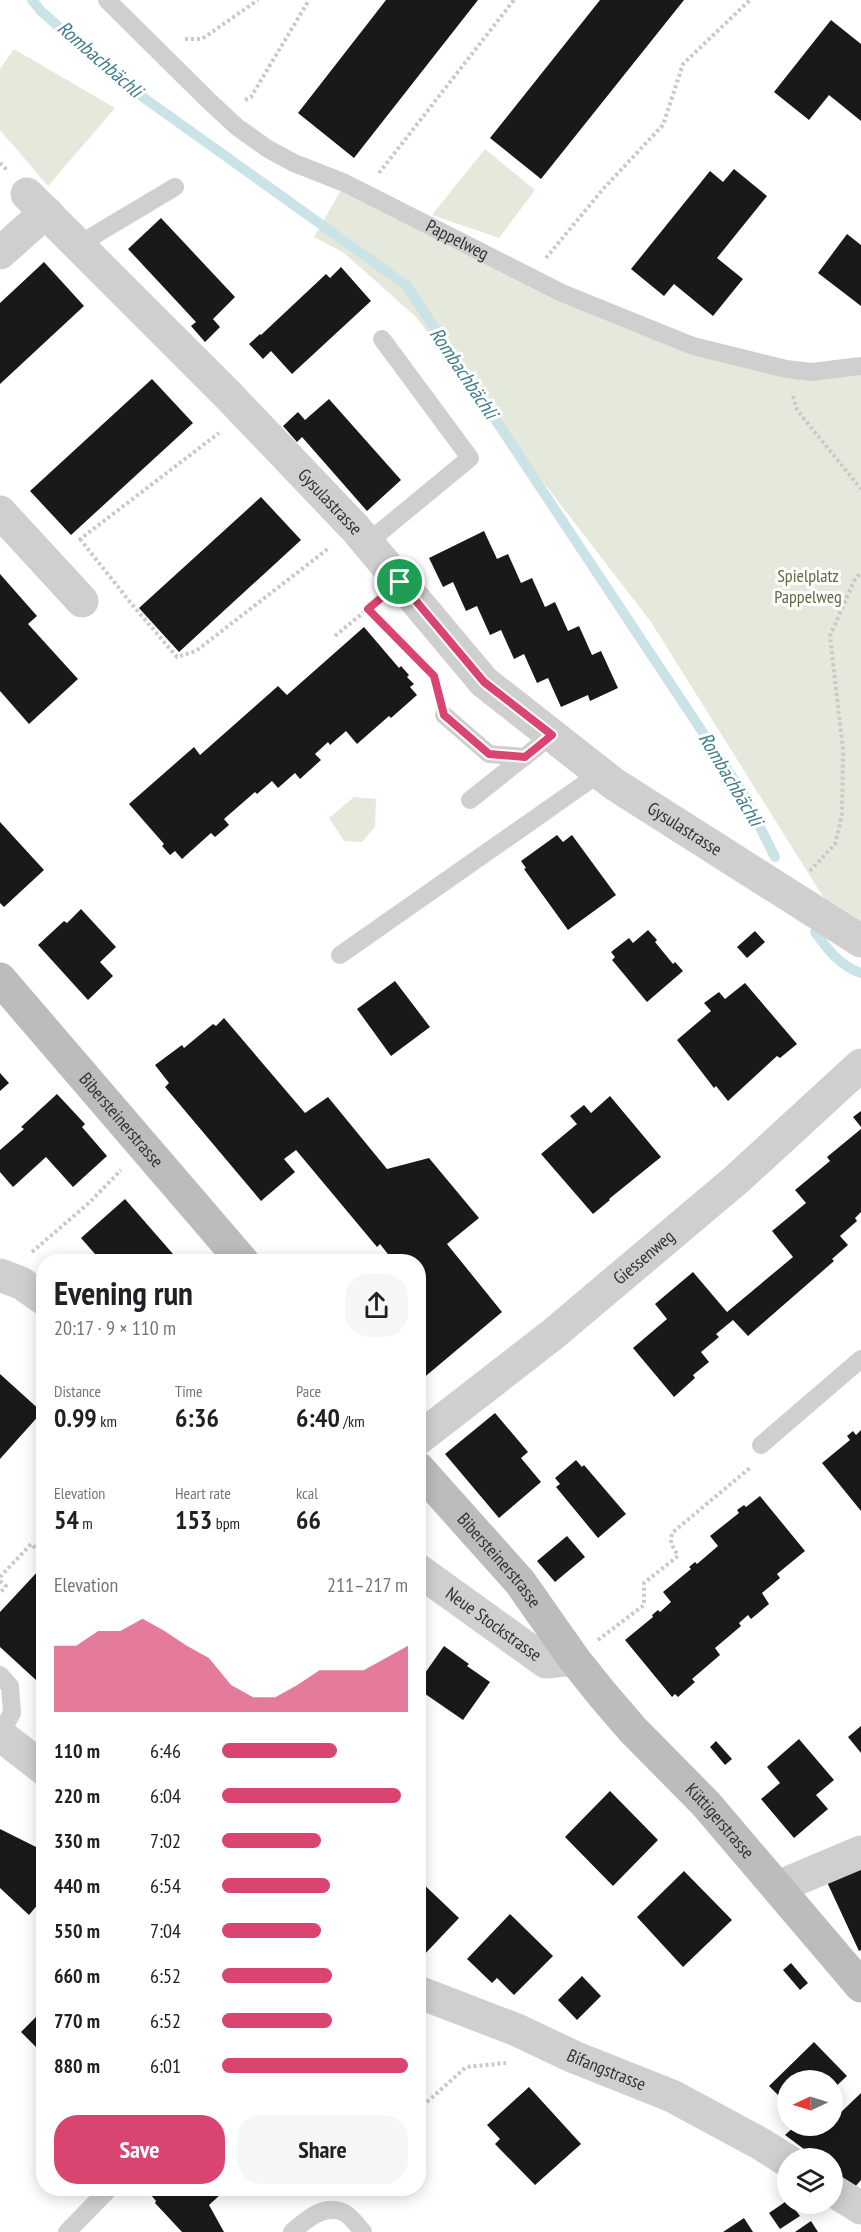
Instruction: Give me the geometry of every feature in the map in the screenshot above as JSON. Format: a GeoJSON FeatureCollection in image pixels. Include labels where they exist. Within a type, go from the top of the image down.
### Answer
{"type":"FeatureCollection","features":[{"type":"Feature","properties":{"kind":"main road","name":"Bibersteinerstrasse"},"geometry":{"type":"LineString","coordinates":[[0,979],[236,1254]]}},
{"type":"Feature","properties":{"kind":"main road","name":"Bibersteinerstrasse"},"geometry":{"type":"LineString","coordinates":[[426,1477],[520,1582],[574,1659]]}},
{"type":"Feature","properties":{"kind":"main road","name":"Küttigerstrasse"},"geometry":{"type":"LineString","coordinates":[[574,1659],[632,1729],[706,1804],[861,1986]]}},
{"type":"Feature","properties":{"kind":"street","name":"Gysulastrasse"},"geometry":{"type":"LineString","coordinates":[[0,253],[37,203],[228,395],[361,536],[484,682],[614,784],[861,941]]}},
{"type":"Feature","properties":{"kind":"street"},"geometry":{"type":"LineString","coordinates":[[0,512],[82,601]]}},
{"type":"Feature","properties":{"kind":"street","name":"Giessenweg"},"geometry":{"type":"LineString","coordinates":[[426,1433],[552,1335],[737,1179],[861,1065]]}},
{"type":"Feature","properties":{"kind":"street"},"geometry":{"type":"LineString","coordinates":[[0,1275],[21,1283],[36,1293]]}},
{"type":"Feature","properties":{"kind":"street","name":"Neue Stockstrasse"},"geometry":{"type":"LineString","coordinates":[[426,1576],[546,1662],[574,1659]]}},
{"type":"Feature","properties":{"kind":"street"},"geometry":{"type":"LineString","coordinates":[[0,1735],[36,1762]]}},
{"type":"Feature","properties":{"kind":"street"},"geometry":{"type":"LineString","coordinates":[[778,1887],[861,1852]]}},
{"type":"Feature","properties":{"kind":"street","name":"Bifangstrasse"},"geometry":{"type":"LineString","coordinates":[[426,1995],[517,2030],[573,2057],[672,2096],[777,2154]]}},
{"type":"Feature","properties":{"kind":"street"},"geometry":{"type":"LineString","coordinates":[[843,2197],[861,2208]]}},
{"type":"Feature","properties":{"kind":"lane","name":"Pappelweg"},"geometry":{"type":"LineString","coordinates":[[107,0],[237,127],[268,149],[364,193],[562,293],[693,346],[786,369],[812,372],[861,366]]}},
{"type":"Feature","properties":{"kind":"lane"},"geometry":{"type":"LineString","coordinates":[[78,245],[175,187]]}},
{"type":"Feature","properties":{"kind":"lane"},"geometry":{"type":"LineString","coordinates":[[361,536],[470,458],[382,339]]}},
{"type":"Feature","properties":{"kind":"lane"},"geometry":{"type":"LineString","coordinates":[[444,715],[489,754],[525,757]]}},
{"type":"Feature","properties":{"kind":"lane"},"geometry":{"type":"LineString","coordinates":[[470,800],[552,735]]}},
{"type":"Feature","properties":{"kind":"lane"},"geometry":{"type":"LineString","coordinates":[[340,955],[600,773]]}},
{"type":"Feature","properties":{"kind":"lane"},"geometry":{"type":"LineString","coordinates":[[761,1445],[861,1359]]}},
{"type":"Feature","properties":{"kind":"lane"},"geometry":{"type":"LineString","coordinates":[[0,1675],[10,1686],[12,1713],[0,1735]]}},
{"type":"Feature","properties":{"kind":"lane"},"geometry":{"type":"LineString","coordinates":[[67,2232],[102,2196]]}},
{"type":"Feature","properties":{"kind":"lane"},"geometry":{"type":"LineString","coordinates":[[292,2232],[309,2217],[329,2210],[344,2212],[363,2232]]}},
{"type":"Feature","properties":{"kind":"path"},"geometry":{"type":"LineString","coordinates":[[148,39],[202,39],[258,0]]}},
{"type":"Feature","properties":{"kind":"path"},"geometry":{"type":"LineString","coordinates":[[223,112],[251,97],[309,0]]}},
{"type":"Feature","properties":{"kind":"path"},"geometry":{"type":"LineString","coordinates":[[364,193],[514,0]]}},
{"type":"Feature","properties":{"kind":"path"},"geometry":{"type":"LineString","coordinates":[[530,277],[604,188],[663,125],[683,64],[750,0]]}},
{"type":"Feature","properties":{"kind":"path"},"geometry":{"type":"LineString","coordinates":[[786,369],[797,410],[861,489]]}},
{"type":"Feature","properties":{"kind":"path"},"geometry":{"type":"LineString","coordinates":[[48,565],[219,433],[216,407],[228,395]]}},
{"type":"Feature","properties":{"kind":"path"},"geometry":{"type":"LineString","coordinates":[[80,539],[177,657],[196,651],[361,536]]}},
{"type":"Feature","properties":{"kind":"path"},"geometry":{"type":"LineString","coordinates":[[787,896],[835,844],[842,815],[843,750],[830,636],[854,581],[861,572]]}},
{"type":"Feature","properties":{"kind":"path"},"geometry":{"type":"LineString","coordinates":[[335,636],[400,582]]}},
{"type":"Feature","properties":{"kind":"path"},"geometry":{"type":"LineString","coordinates":[[368,609],[434,676],[444,715]]}},
{"type":"Feature","properties":{"kind":"path"},"geometry":{"type":"LineString","coordinates":[[29,1255],[90,1202],[116,1174]]}},
{"type":"Feature","properties":{"kind":"path"},"geometry":{"type":"LineString","coordinates":[[574,1659],[644,1605],[644,1583],[678,1556],[671,1543],[672,1533],[762,1457],[761,1445]]}},
{"type":"Feature","properties":{"kind":"path"},"geometry":{"type":"LineString","coordinates":[[0,1593],[6,1586],[0,1579],[31,1544],[36,1548]]}},
{"type":"Feature","properties":{"kind":"path"},"geometry":{"type":"LineString","coordinates":[[426,2103],[466,2067],[508,2063]]}},
{"type":"Feature","properties":{"kind":"green space"},"geometry":{"type":"Polygon","coordinates":[[[14,49],[115,108],[48,186],[0,130],[0,69],[14,49]]]}},
{"type":"Feature","properties":{"kind":"green space"},"geometry":{"type":"Polygon","coordinates":[[[485,149],[535,190],[499,238],[432,215],[485,149]]]}},
{"type":"Feature","properties":{"kind":"green space","name":"Spielplatz Pappelweg"},"geometry":{"type":"Polygon","coordinates":[[[345,183],[693,346],[812,372],[861,358],[861,941],[845,932],[651,622],[416,317],[344,253],[314,237],[345,183]]]}},
{"type":"Feature","properties":{"kind":"green space"},"geometry":{"type":"Polygon","coordinates":[[[354,797],[376,799],[375,827],[362,842],[344,841],[329,818],[354,797]]]}},
{"type":"Feature","properties":{"kind":"building"},"geometry":{"type":"Polygon","coordinates":[[[386,0],[478,0],[354,158],[298,113],[386,0]]]}},
{"type":"Feature","properties":{"kind":"building"},"geometry":{"type":"Polygon","coordinates":[[[600,0],[684,0],[541,179],[490,138],[600,0]]]}},
{"type":"Feature","properties":{"kind":"building"},"geometry":{"type":"Polygon","coordinates":[[[831,20],[861,44],[861,121],[829,95],[809,120],[774,92],[831,20]]]}},
{"type":"Feature","properties":{"kind":"building"},"geometry":{"type":"Polygon","coordinates":[[[734,169],[767,196],[717,258],[743,279],[713,316],[674,284],[664,296],[631,269],[710,171],[723,182],[734,169]]]}},
{"type":"Feature","properties":{"kind":"building"},"geometry":{"type":"Polygon","coordinates":[[[161,218],[235,297],[213,319],[220,327],[205,342],[191,326],[196,322],[128,249],[161,218]]]}},
{"type":"Feature","properties":{"kind":"building"},"geometry":{"type":"Polygon","coordinates":[[[847,234],[861,245],[861,306],[818,273],[847,234]]]}},
{"type":"Feature","properties":{"kind":"building"},"geometry":{"type":"Polygon","coordinates":[[[44,262],[84,306],[0,384],[0,303],[44,262]]]}},
{"type":"Feature","properties":{"kind":"building"},"geometry":{"type":"Polygon","coordinates":[[[341,267],[371,301],[292,374],[271,351],[263,359],[249,344],[326,274],[330,278],[341,267]]]}},
{"type":"Feature","properties":{"kind":"building"},"geometry":{"type":"Polygon","coordinates":[[[152,379],[193,423],[71,535],[30,491],[152,379]]]}},
{"type":"Feature","properties":{"kind":"building"},"geometry":{"type":"Polygon","coordinates":[[[329,399],[401,480],[367,511],[302,437],[297,442],[283,426],[298,412],[305,420],[329,399]]]}},
{"type":"Feature","properties":{"kind":"building"},"geometry":{"type":"Polygon","coordinates":[[[261,497],[301,540],[179,652],[139,608],[261,497]]]}},
{"type":"Feature","properties":{"kind":"building"},"geometry":{"type":"Polygon","coordinates":[[[484,531],[497,559],[508,554],[521,583],[532,578],[545,607],[555,602],[568,631],[579,626],[592,655],[601,651],[618,688],[590,701],[588,695],[561,707],[548,678],[537,683],[524,654],[514,659],[501,630],[490,635],[477,606],[466,611],[453,582],[443,587],[429,558],[484,531]]]}},
{"type":"Feature","properties":{"kind":"building"},"geometry":{"type":"Polygon","coordinates":[[[0,574],[37,616],[28,624],[78,679],[29,724],[0,691],[0,574]]]}},
{"type":"Feature","properties":{"kind":"building"},"geometry":{"type":"Polygon","coordinates":[[[364,627],[399,668],[401,666],[409,675],[407,677],[414,684],[410,687],[417,695],[357,744],[346,731],[330,745],[328,742],[315,754],[321,760],[300,779],[295,773],[278,788],[272,781],[257,794],[255,792],[224,819],[229,825],[215,837],[211,833],[182,859],[175,851],[170,855],[162,846],[164,844],[129,804],[194,747],[200,755],[278,686],[287,695],[364,627]]]}},
{"type":"Feature","properties":{"kind":"building"},"geometry":{"type":"Polygon","coordinates":[[[0,822],[44,870],[4,907],[0,903],[0,822]]]}},
{"type":"Feature","properties":{"kind":"building"},"geometry":{"type":"Polygon","coordinates":[[[557,835],[563,842],[572,835],[616,895],[568,930],[524,869],[526,868],[521,861],[557,835]]]}},
{"type":"Feature","properties":{"kind":"building"},"geometry":{"type":"Polygon","coordinates":[[[81,909],[116,947],[100,962],[113,976],[88,1000],[38,945],[81,909]]]}},
{"type":"Feature","properties":{"kind":"building"},"geometry":{"type":"Polygon","coordinates":[[[648,930],[673,964],[675,962],[683,971],[647,1002],[612,960],[615,957],[611,952],[629,938],[633,943],[648,930]]]}},
{"type":"Feature","properties":{"kind":"building"},"geometry":{"type":"Polygon","coordinates":[[[755,931],[765,942],[747,958],[737,947],[755,931]]]}},
{"type":"Feature","properties":{"kind":"building"},"geometry":{"type":"Polygon","coordinates":[[[395,981],[430,1027],[391,1056],[357,1009],[395,981]]]}},
{"type":"Feature","properties":{"kind":"building"},"geometry":{"type":"Polygon","coordinates":[[[745,983],[797,1044],[780,1058],[777,1056],[728,1101],[716,1086],[714,1088],[677,1040],[711,1011],[704,1003],[719,992],[725,999],[745,983]]]}},
{"type":"Feature","properties":{"kind":"building"},"geometry":{"type":"Polygon","coordinates":[[[224,1018],[305,1113],[328,1097],[387,1169],[429,1158],[479,1218],[447,1244],[502,1312],[426,1376],[426,1254],[388,1254],[380,1244],[377,1247],[296,1150],[284,1159],[295,1172],[261,1201],[165,1087],[169,1083],[155,1065],[182,1045],[184,1048],[213,1024],[216,1026],[224,1018]]]}},
{"type":"Feature","properties":{"kind":"building"},"geometry":{"type":"Polygon","coordinates":[[[0,1073],[9,1083],[0,1091],[0,1073]]]}},
{"type":"Feature","properties":{"kind":"building"},"geometry":{"type":"Polygon","coordinates":[[[57,1094],[85,1124],[82,1127],[107,1156],[73,1187],[46,1157],[13,1187],[0,1172],[0,1150],[24,1129],[21,1127],[57,1094]]]}},
{"type":"Feature","properties":{"kind":"building"},"geometry":{"type":"Polygon","coordinates":[[[610,1096],[661,1157],[593,1214],[541,1154],[577,1124],[570,1116],[584,1105],[591,1113],[610,1096]]]}},
{"type":"Feature","properties":{"kind":"building"},"geometry":{"type":"Polygon","coordinates":[[[861,1111],[861,1127],[853,1117],[861,1111]]]}},
{"type":"Feature","properties":{"kind":"building"},"geometry":{"type":"Polygon","coordinates":[[[861,1129],[861,1212],[855,1218],[857,1221],[840,1236],[848,1245],[832,1259],[834,1261],[748,1336],[733,1320],[716,1334],[719,1337],[701,1352],[709,1362],[693,1375],[695,1378],[674,1397],[633,1348],[667,1319],[655,1304],[693,1272],[727,1312],[793,1257],[772,1231],[806,1203],[795,1190],[830,1161],[827,1157],[861,1129]]]}},
{"type":"Feature","properties":{"kind":"building"},"geometry":{"type":"Polygon","coordinates":[[[125,1199],[173,1254],[95,1254],[81,1238],[125,1199]]]}},
{"type":"Feature","properties":{"kind":"building"},"geometry":{"type":"Polygon","coordinates":[[[0,1374],[36,1407],[36,1419],[0,1459],[0,1374]]]}},
{"type":"Feature","properties":{"kind":"building"},"geometry":{"type":"Polygon","coordinates":[[[495,1413],[528,1452],[521,1458],[541,1482],[499,1518],[445,1454],[495,1413]]]}},
{"type":"Feature","properties":{"kind":"building"},"geometry":{"type":"Polygon","coordinates":[[[861,1430],[861,1511],[822,1463],[850,1440],[847,1436],[853,1431],[856,1435],[861,1430]]]}},
{"type":"Feature","properties":{"kind":"building"},"geometry":{"type":"Polygon","coordinates":[[[576,1460],[582,1467],[584,1465],[626,1514],[598,1538],[556,1487],[560,1484],[555,1478],[576,1460]]]}},
{"type":"Feature","properties":{"kind":"building"},"geometry":{"type":"Polygon","coordinates":[[[760,1496],[805,1551],[777,1574],[780,1578],[762,1593],[769,1604],[751,1619],[748,1615],[739,1623],[741,1626],[715,1648],[720,1655],[692,1679],[695,1682],[678,1697],[675,1694],[672,1697],[625,1640],[653,1617],[652,1615],[658,1610],[660,1612],[671,1602],[663,1592],[691,1569],[689,1567],[695,1562],[697,1564],[718,1546],[710,1536],[739,1513],[737,1510],[744,1505],[746,1507],[760,1496]]]}},
{"type":"Feature","properties":{"kind":"building"},"geometry":{"type":"Polygon","coordinates":[[[567,1536],[585,1557],[555,1582],[537,1561],[567,1536]]]}},
{"type":"Feature","properties":{"kind":"building"},"geometry":{"type":"Polygon","coordinates":[[[36,1573],[36,1680],[0,1647],[0,1612],[36,1573]]]}},
{"type":"Feature","properties":{"kind":"building"},"geometry":{"type":"Polygon","coordinates":[[[444,1646],[490,1682],[463,1720],[426,1695],[426,1672],[444,1646]]]}},
{"type":"Feature","properties":{"kind":"building"},"geometry":{"type":"Polygon","coordinates":[[[861,1726],[861,1753],[848,1737],[861,1726]]]}},
{"type":"Feature","properties":{"kind":"building"},"geometry":{"type":"Polygon","coordinates":[[[799,1739],[834,1780],[816,1795],[828,1809],[794,1838],[761,1799],[780,1783],[767,1767],[799,1739]]]}},
{"type":"Feature","properties":{"kind":"building"},"geometry":{"type":"Polygon","coordinates":[[[716,1741],[732,1759],[725,1765],[710,1747],[716,1741]]]}},
{"type":"Feature","properties":{"kind":"building"},"geometry":{"type":"Polygon","coordinates":[[[610,1791],[658,1840],[613,1886],[565,1837],[610,1791]]]}},
{"type":"Feature","properties":{"kind":"building"},"geometry":{"type":"Polygon","coordinates":[[[0,1829],[36,1847],[36,1907],[29,1915],[0,1888],[0,1829]]]}},
{"type":"Feature","properties":{"kind":"building"},"geometry":{"type":"Polygon","coordinates":[[[861,1864],[861,1950],[859,1951],[826,1880],[861,1864]]]}},
{"type":"Feature","properties":{"kind":"building"},"geometry":{"type":"Polygon","coordinates":[[[684,1871],[732,1920],[683,1967],[637,1917],[684,1871]]]}},
{"type":"Feature","properties":{"kind":"building"},"geometry":{"type":"Polygon","coordinates":[[[426,1887],[459,1918],[426,1953],[426,1887]]]}},
{"type":"Feature","properties":{"kind":"building"},"geometry":{"type":"Polygon","coordinates":[[[510,1914],[553,1956],[514,1995],[497,1978],[492,1983],[467,1959],[510,1914]]]}},
{"type":"Feature","properties":{"kind":"building"},"geometry":{"type":"Polygon","coordinates":[[[791,1963],[808,1983],[800,1990],[783,1970],[791,1963]]]}},
{"type":"Feature","properties":{"kind":"building"},"geometry":{"type":"Polygon","coordinates":[[[582,1976],[601,1996],[577,2020],[558,2000],[582,1976]]]}},
{"type":"Feature","properties":{"kind":"building"},"geometry":{"type":"Polygon","coordinates":[[[36,2017],[36,2047],[21,2032],[36,2017]]]}},
{"type":"Feature","properties":{"kind":"building"},"geometry":{"type":"Polygon","coordinates":[[[814,2042],[841,2070],[785,2070],[814,2042]]]}},
{"type":"Feature","properties":{"kind":"building"},"geometry":{"type":"Polygon","coordinates":[[[777,2078],[777,2094],[769,2086],[777,2078]]]}},
{"type":"Feature","properties":{"kind":"building"},"geometry":{"type":"Polygon","coordinates":[[[529,2087],[581,2144],[535,2185],[495,2144],[500,2139],[487,2125],[529,2087]]]}},
{"type":"Feature","properties":{"kind":"building"},"geometry":{"type":"Polygon","coordinates":[[[861,2093],[861,2180],[854,2188],[843,2180],[843,2148],[803,2148],[786,2136],[843,2136],[843,2110],[861,2093]]]}},
{"type":"Feature","properties":{"kind":"building"},"geometry":{"type":"Polygon","coordinates":[[[152,2196],[219,2196],[209,2205],[224,2232],[182,2232],[155,2203],[152,2196]]]}},
{"type":"Feature","properties":{"kind":"building"},"geometry":{"type":"Polygon","coordinates":[[[777,2208],[777,2214],[798,2214],[800,2216],[780,2229],[769,2213],[777,2208]]]}},
{"type":"Feature","properties":{"kind":"building"},"geometry":{"type":"Polygon","coordinates":[[[744,2218],[753,2232],[723,2232],[744,2218]]]}},
{"type":"Feature","properties":{"kind":"building"},"geometry":{"type":"Polygon","coordinates":[[[811,2221],[818,2232],[795,2232],[811,2221]]]}},
{"type":"Feature","properties":{"kind":"waterway","name":"Rombachbächli"},"geometry":{"type":"LineString","coordinates":[[32,0],[41,11],[116,78],[406,285],[743,793],[775,857]]}},
{"type":"Feature","properties":{"kind":"waterway","name":"Rombachbächli"},"geometry":{"type":"LineString","coordinates":[[815,932],[841,962],[861,973]]}},
{"type":"Feature","properties":{"kind":"route"},"geometry":{"type":"LineString","coordinates":[[400,582],[484,682],[552,735],[525,757],[489,754],[444,715],[434,676],[368,609],[400,582]]}}]}
